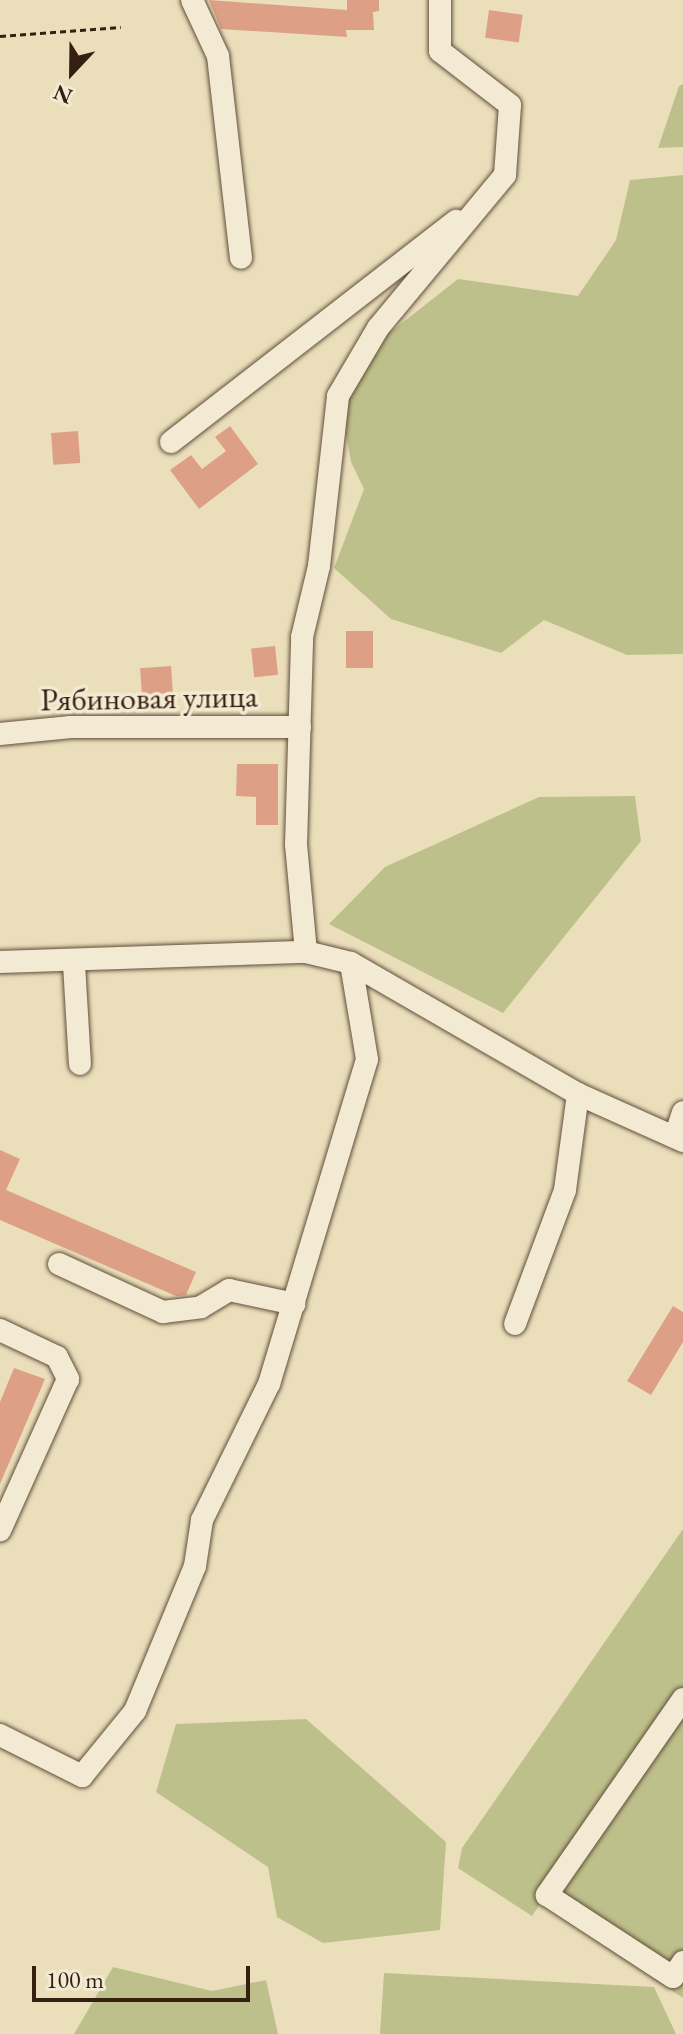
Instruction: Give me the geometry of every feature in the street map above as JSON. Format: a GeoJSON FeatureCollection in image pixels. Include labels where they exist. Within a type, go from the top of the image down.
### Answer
{"type":"FeatureCollection","features":[{"type":"Feature","properties":{"kind":"street"},"geometry":{"type":"LineString","coordinates":[[192,0],[218,56],[241,258]]}},
{"type":"Feature","properties":{"kind":"street"},"geometry":{"type":"LineString","coordinates":[[306,952],[296,845],[302,637],[319,566],[338,396],[378,328],[505,175],[510,105],[440,51],[440,0]]}},
{"type":"Feature","properties":{"kind":"street"},"geometry":{"type":"LineString","coordinates":[[171,442],[488,195]]}},
{"type":"Feature","properties":{"kind":"street","name":"Рябиновая улица"},"geometry":{"type":"LineString","coordinates":[[0,734],[71,727],[300,727]]}},
{"type":"Feature","properties":{"kind":"street"},"geometry":{"type":"LineString","coordinates":[[0,962],[74,964],[306,952],[351,963],[578,1094],[679,1139],[683,1112]]}},
{"type":"Feature","properties":{"kind":"street"},"geometry":{"type":"LineString","coordinates":[[0,1735],[82,1776],[135,1711],[195,1566],[202,1520],[269,1384],[367,1059],[351,963]]}},
{"type":"Feature","properties":{"kind":"street"},"geometry":{"type":"LineString","coordinates":[[74,964],[80,1064]]}},
{"type":"Feature","properties":{"kind":"street"},"geometry":{"type":"LineString","coordinates":[[515,1324],[565,1190],[578,1094]]}},
{"type":"Feature","properties":{"kind":"street"},"geometry":{"type":"LineString","coordinates":[[59,1264],[163,1312],[201,1307],[229,1290],[295,1304]]}},
{"type":"Feature","properties":{"kind":"street"},"geometry":{"type":"LineString","coordinates":[[0,1330],[57,1357],[68,1379],[0,1530]]}},
{"type":"Feature","properties":{"kind":"street"},"geometry":{"type":"LineString","coordinates":[[680,1974],[547,1895],[683,1699]]}},
{"type":"Feature","properties":{"kind":"path"},"geometry":{"type":"LineString","coordinates":[[0,36],[121,27]]}},
{"type":"Feature","properties":{"kind":"green space"},"geometry":{"type":"Polygon","coordinates":[[[683,84],[683,147],[658,148],[679,86],[683,84]]]}},
{"type":"Feature","properties":{"kind":"green space"},"geometry":{"type":"Polygon","coordinates":[[[683,175],[683,654],[627,655],[544,620],[501,653],[391,619],[334,568],[364,489],[351,462],[341,407],[388,334],[458,279],[578,296],[616,240],[630,180],[683,175]]]}},
{"type":"Feature","properties":{"kind":"green space"},"geometry":{"type":"Polygon","coordinates":[[[635,796],[641,841],[503,1013],[329,924],[385,867],[539,797],[635,796]]]}},
{"type":"Feature","properties":{"kind":"green space"},"geometry":{"type":"Polygon","coordinates":[[[683,1529],[683,1998],[540,1904],[532,1916],[458,1868],[462,1848],[683,1529]]]}},
{"type":"Feature","properties":{"kind":"green space"},"geometry":{"type":"Polygon","coordinates":[[[306,1719],[446,1842],[440,1930],[323,1943],[277,1917],[268,1867],[156,1792],[176,1724],[306,1719]]]}},
{"type":"Feature","properties":{"kind":"green space"},"geometry":{"type":"Polygon","coordinates":[[[113,1967],[212,1991],[266,1980],[278,2034],[74,2034],[113,1967]]]}},
{"type":"Feature","properties":{"kind":"green space"},"geometry":{"type":"Polygon","coordinates":[[[384,1973],[654,1987],[676,2034],[380,2034],[384,1973]]]}},
{"type":"Feature","properties":{"kind":"building"},"geometry":{"type":"Polygon","coordinates":[[[209,0],[347,10],[347,0],[379,0],[379,11],[373,12],[374,30],[346,30],[347,37],[221,29],[209,0]]]}},
{"type":"Feature","properties":{"kind":"building"},"geometry":{"type":"Polygon","coordinates":[[[489,10],[523,15],[519,42],[485,38],[489,10]]]}},
{"type":"Feature","properties":{"kind":"building"},"geometry":{"type":"Polygon","coordinates":[[[230,426],[258,464],[199,509],[170,470],[191,455],[202,469],[226,451],[215,437],[230,426]]]}},
{"type":"Feature","properties":{"kind":"building"},"geometry":{"type":"Polygon","coordinates":[[[78,431],[80,463],[53,465],[51,433],[78,431]]]}},
{"type":"Feature","properties":{"kind":"building"},"geometry":{"type":"Polygon","coordinates":[[[346,631],[373,631],[373,668],[346,668],[346,631]]]}},
{"type":"Feature","properties":{"kind":"building"},"geometry":{"type":"Polygon","coordinates":[[[275,646],[278,675],[254,677],[251,649],[275,646]]]}},
{"type":"Feature","properties":{"kind":"building"},"geometry":{"type":"Polygon","coordinates":[[[171,666],[173,693],[142,695],[140,668],[171,666]]]}},
{"type":"Feature","properties":{"kind":"building"},"geometry":{"type":"Polygon","coordinates":[[[237,764],[278,764],[278,825],[256,825],[256,797],[236,796],[237,764]]]}},
{"type":"Feature","properties":{"kind":"building"},"geometry":{"type":"Polygon","coordinates":[[[0,1150],[20,1159],[6,1190],[196,1272],[186,1295],[176,1296],[0,1220],[0,1150]]]}},
{"type":"Feature","properties":{"kind":"building"},"geometry":{"type":"Polygon","coordinates":[[[673,1306],[683,1312],[683,1342],[651,1395],[627,1381],[673,1306]]]}},
{"type":"Feature","properties":{"kind":"building"},"geometry":{"type":"Polygon","coordinates":[[[14,1368],[45,1379],[0,1484],[0,1402],[14,1368]]]}}]}
